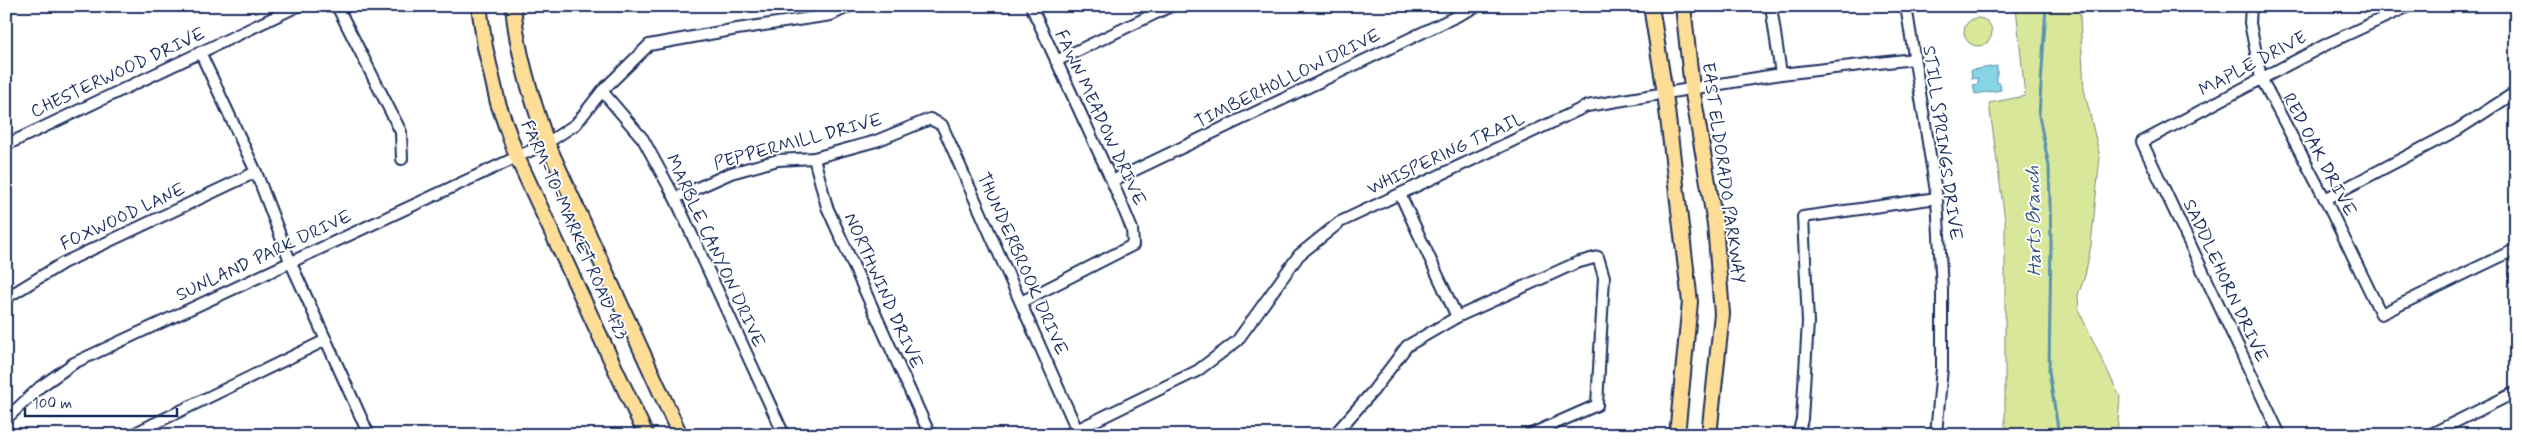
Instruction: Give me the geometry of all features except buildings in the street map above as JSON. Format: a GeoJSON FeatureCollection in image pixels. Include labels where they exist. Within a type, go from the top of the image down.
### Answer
{"type":"FeatureCollection","features":[{"type":"Feature","properties":{"kind":"main road","name":"FARM-TO-MARKET ROAD 423"},"geometry":{"type":"LineString","coordinates":[[479,6],[484,47],[498,103],[517,157],[646,435]]}},
{"type":"Feature","properties":{"kind":"main road","name":"FARM-TO-MARKET ROAD 423"},"geometry":{"type":"LineString","coordinates":[[513,6],[524,68],[535,109],[547,143],[680,435]]}},
{"type":"Feature","properties":{"kind":"main road"},"geometry":{"type":"LineString","coordinates":[[1651,6],[1665,93],[1690,302],[1677,435]]}},
{"type":"Feature","properties":{"kind":"main road","name":"EAST ELDORADO PARKWAY"},"geometry":{"type":"LineString","coordinates":[[1684,6],[1692,88],[1715,224],[1722,314],[1708,435]]}},
{"type":"Feature","properties":{"kind":"street","name":"CHESTERWOOD DRIVE"},"geometry":{"type":"LineString","coordinates":[[6,145],[298,6]]}},
{"type":"Feature","properties":{"kind":"street"},"geometry":{"type":"LineString","coordinates":[[337,6],[402,132],[402,159]]}},
{"type":"Feature","properties":{"kind":"street","name":"SUNLAND PARK DRIVE"},"geometry":{"type":"LineString","coordinates":[[6,418],[40,387],[74,363],[547,143],[576,124],[602,91],[649,45],[737,28],[831,15],[850,6]]}},
{"type":"Feature","properties":{"kind":"street","name":"FAWN MEADOW DRIVE"},"geometry":{"type":"LineString","coordinates":[[1021,302],[1133,245],[1132,229],[1112,181],[1030,6]]}},
{"type":"Feature","properties":{"kind":"street"},"geometry":{"type":"LineString","coordinates":[[1056,61],[1171,6]]}},
{"type":"Feature","properties":{"kind":"street","name":"TIMBERHOLLOW DRIVE"},"geometry":{"type":"LineString","coordinates":[[1112,181],[1478,6]]}},
{"type":"Feature","properties":{"kind":"street"},"geometry":{"type":"LineString","coordinates":[[1771,6],[1781,74]]}},
{"type":"Feature","properties":{"kind":"street","name":"STILL SPRINGS DRIVE"},"geometry":{"type":"LineString","coordinates":[[1906,6],[1936,198],[1942,290],[1942,368],[1936,435]]}},
{"type":"Feature","properties":{"kind":"street","name":"RED OAK DRIVE"},"geometry":{"type":"LineString","coordinates":[[2251,6],[2250,23],[2260,78],[2325,199],[2381,314],[2516,249]]}},
{"type":"Feature","properties":{"kind":"street","name":"MAPLE DRIVE"},"geometry":{"type":"LineString","coordinates":[[2142,142],[2260,78],[2409,6]]}},
{"type":"Feature","properties":{"kind":"street"},"geometry":{"type":"LineString","coordinates":[[200,52],[256,172],[290,262],[369,435]]}},
{"type":"Feature","properties":{"kind":"street","name":"WHISPERING TRAIL"},"geometry":{"type":"LineString","coordinates":[[1066,435],[1197,371],[1237,341],[1299,255],[1340,222],[1587,106],[1781,74],[1914,59]]}},
{"type":"Feature","properties":{"kind":"street","name":"MARBLE CANYON DRIVE"},"geometry":{"type":"LineString","coordinates":[[602,91],[643,139],[675,198],[784,435]]}},
{"type":"Feature","properties":{"kind":"street"},"geometry":{"type":"LineString","coordinates":[[2325,199],[2457,130],[2516,92]]}},
{"type":"Feature","properties":{"kind":"street","name":"PEPPERMILL DRIVE"},"geometry":{"type":"LineString","coordinates":[[675,198],[731,173],[778,160],[814,158],[876,141],[930,119]]}},
{"type":"Feature","properties":{"kind":"street","name":"THUNDERBROOK DRIVE"},"geometry":{"type":"LineString","coordinates":[[930,119],[942,125],[1077,430]]}},
{"type":"Feature","properties":{"kind":"street","name":"SADDLEHORN DRIVE"},"geometry":{"type":"LineString","coordinates":[[2142,142],[2280,435]]}},
{"type":"Feature","properties":{"kind":"street","name":"NORTHWIND DRIVE"},"geometry":{"type":"LineString","coordinates":[[814,158],[827,207],[930,435]]}},
{"type":"Feature","properties":{"kind":"street","name":"FOXWOOD LANE"},"geometry":{"type":"LineString","coordinates":[[6,298],[62,263],[256,172]]}},
{"type":"Feature","properties":{"kind":"street"},"geometry":{"type":"LineString","coordinates":[[1400,194],[1457,317]]}},
{"type":"Feature","properties":{"kind":"street"},"geometry":{"type":"LineString","coordinates":[[1798,435],[1802,419],[1808,322],[1803,217],[1936,198]]}},
{"type":"Feature","properties":{"kind":"street"},"geometry":{"type":"LineString","coordinates":[[1334,435],[1373,391],[1407,346],[1457,317],[1576,263],[1598,257],[1604,277],[1598,405],[1529,435]]}},
{"type":"Feature","properties":{"kind":"street"},"geometry":{"type":"LineString","coordinates":[[131,435],[326,340]]}},
{"type":"Feature","properties":{"kind":"street"},"geometry":{"type":"LineString","coordinates":[[2429,434],[2516,392]]}},
{"type":"Feature","properties":{"kind":"street"},"geometry":{"type":"LineString","coordinates":[[153,424],[158,435]]}},
{"type":"Feature","properties":{"kind":"green space"},"geometry":{"type":"Polygon","coordinates":[[[1987,6],[2082,6],[2080,16],[2084,89],[2100,157],[2091,245],[2085,276],[2078,295],[2079,311],[2120,397],[2117,435],[2011,435],[2005,425],[2005,220],[1989,103],[2025,96],[2016,7],[1990,13],[1987,6]]]}},
{"type":"Feature","properties":{"kind":"green space"},"geometry":{"type":"Polygon","coordinates":[[[1978,18],[1988,22],[1992,32],[1988,42],[1978,46],[1968,42],[1964,32],[1968,22],[1978,18]]]}},
{"type":"Feature","properties":{"kind":"water"},"geometry":{"type":"Polygon","coordinates":[[[1997,66],[1997,83],[2000,83],[2001,90],[1975,94],[1973,85],[1978,84],[1978,78],[1972,79],[1971,70],[1997,66]]]}},
{"type":"Feature","properties":{"kind":"waterway","name":"Harts Branch"},"geometry":{"type":"LineString","coordinates":[[2046,6],[2039,116],[2049,166],[2051,242],[2049,371],[2059,435]]}}]}
